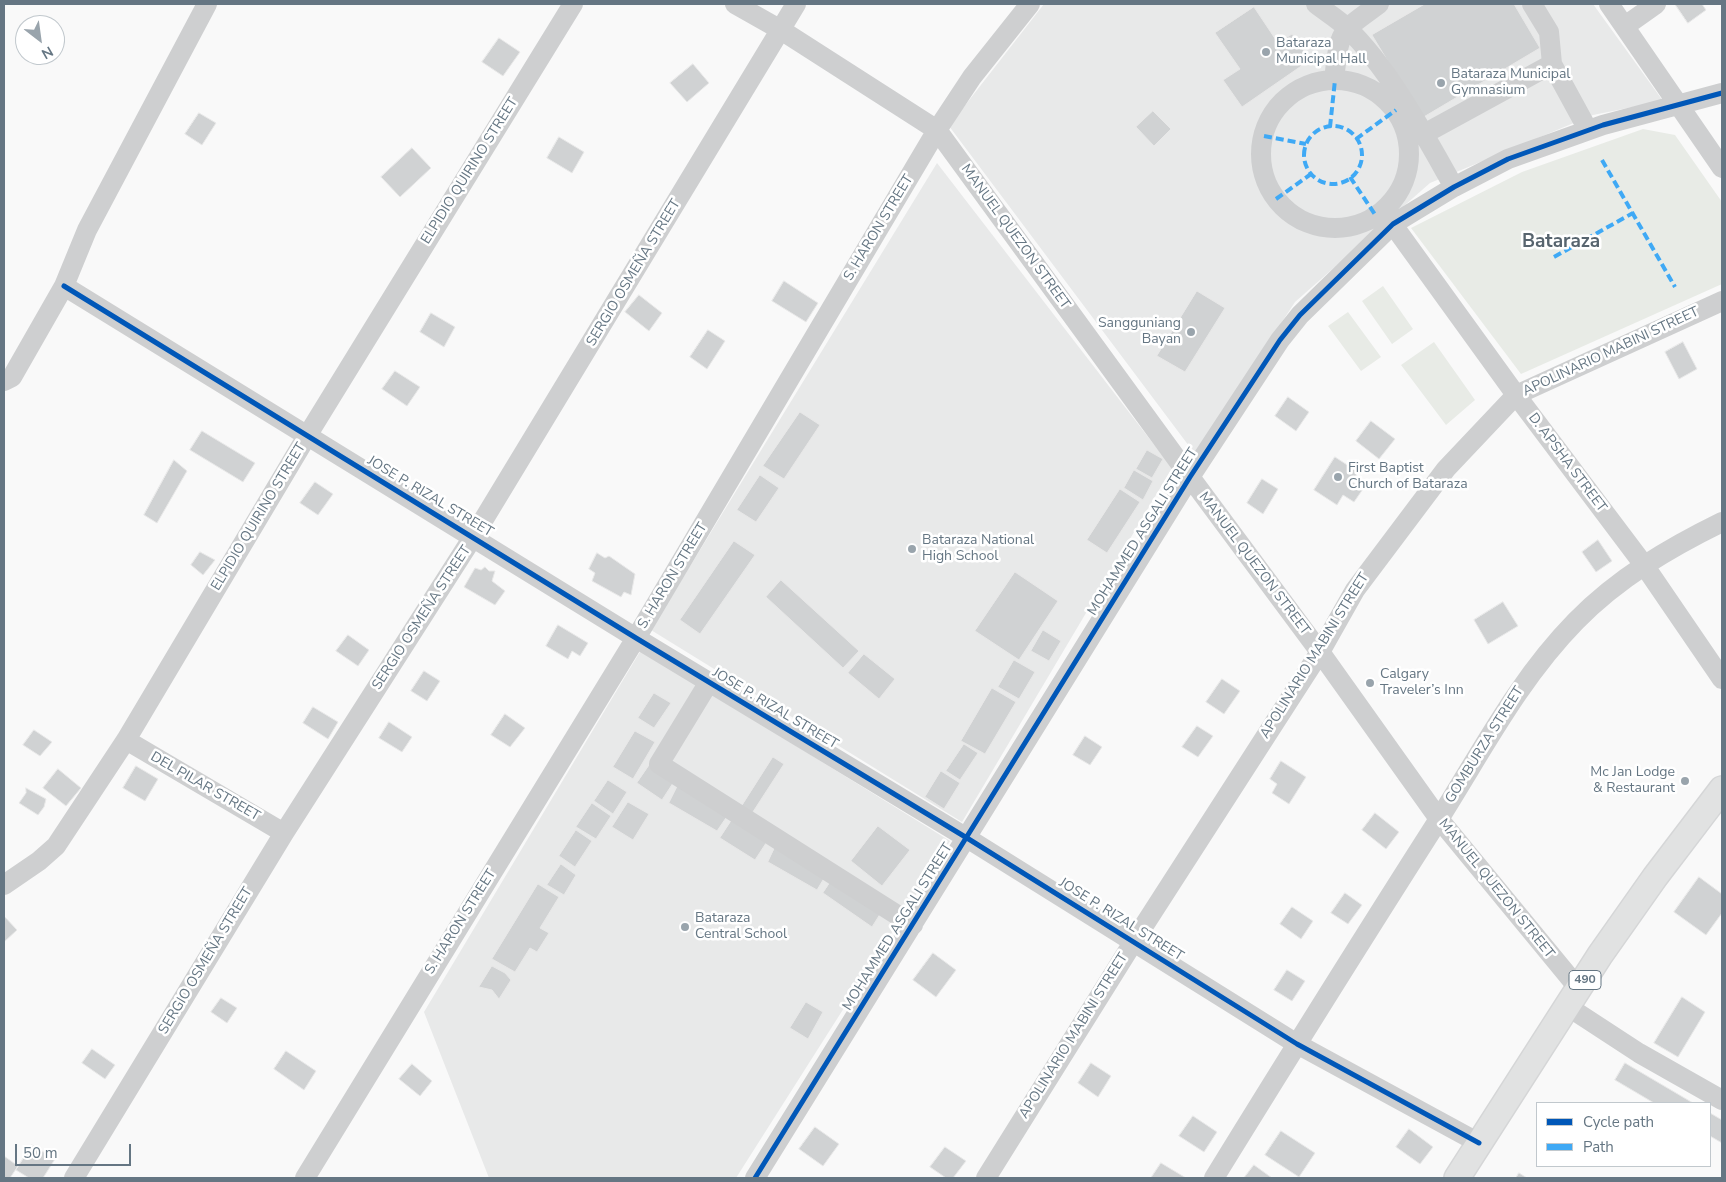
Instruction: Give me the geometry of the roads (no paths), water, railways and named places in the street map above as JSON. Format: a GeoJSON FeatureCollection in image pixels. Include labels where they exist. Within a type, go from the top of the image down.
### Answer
{"type":"FeatureCollection","features":[{"type":"Feature","properties":{"kind":"main road","name":"490"},"geometry":{"type":"LineString","coordinates":[[1457,1178],[1573,998],[1655,877],[1722,789]]}},
{"type":"Feature","properties":{"kind":"street"},"geometry":{"type":"LineString","coordinates":[[4,381],[12,377],[64,286],[86,230],[207,4]]}},
{"type":"Feature","properties":{"kind":"street","name":"ELPIDIO QUIRINO STREET"},"geometry":{"type":"LineString","coordinates":[[4,885],[39,861],[56,846],[126,740],[307,436],[573,4]]}},
{"type":"Feature","properties":{"kind":"street","name":"MANUEL QUEZON STREET"},"geometry":{"type":"LineString","coordinates":[[735,4],[782,30],[937,130],[1320,652],[1439,819],[1573,998],[1639,1053],[1722,1100]]}},
{"type":"Feature","properties":{"kind":"street","name":"SERGIO OSMEÑA STREET"},"geometry":{"type":"LineString","coordinates":[[74,1178],[284,833],[473,537],[782,30],[796,4]]}},
{"type":"Feature","properties":{"kind":"street","name":"S. HARON STREET"},"geometry":{"type":"LineString","coordinates":[[304,1178],[636,638],[937,130],[972,77],[1030,4]]}},
{"type":"Feature","properties":{"kind":"street"},"geometry":{"type":"LineString","coordinates":[[1316,4],[1347,28],[1380,67],[1424,134],[1454,187]]}},
{"type":"Feature","properties":{"kind":"street"},"geometry":{"type":"LineString","coordinates":[[1334,80],[1339,42],[1347,28],[1379,4]]}},
{"type":"Feature","properties":{"kind":"street"},"geometry":{"type":"LineString","coordinates":[[1532,4],[1550,32],[1552,64],[1588,130]]}},
{"type":"Feature","properties":{"kind":"street"},"geometry":{"type":"LineString","coordinates":[[1609,4],[1722,168]]}},
{"type":"Feature","properties":{"kind":"street"},"geometry":{"type":"LineString","coordinates":[[1625,26],[1656,4]]}},
{"type":"Feature","properties":{"kind":"street"},"geometry":{"type":"LineString","coordinates":[[1424,134],[1552,64]]}},
{"type":"Feature","properties":{"kind":"street"},"geometry":{"type":"LineString","coordinates":[[1334,80],[1353,82],[1379,94],[1393,106],[1405,126],[1410,153],[1409,168],[1388,218],[1368,221],[1342,229],[1315,226],[1302,221],[1286,210],[1272,195],[1262,170],[1262,142],[1271,117],[1289,97],[1300,89],[1313,84],[1334,80]]}},
{"type":"Feature","properties":{"kind":"street","name":"MOHAMMED ASGALI STREET"},"geometry":{"type":"LineString","coordinates":[[755,1178],[1190,477],[1280,340],[1300,315],[1388,218],[1508,159],[1588,130],[1722,93]]}},
{"type":"Feature","properties":{"kind":"street","name":"D. APSHA STREET"},"geometry":{"type":"LineString","coordinates":[[1388,218],[1516,395],[1644,565],[1722,679]]}},
{"type":"Feature","properties":{"kind":"street","name":"JOSE P. RIZAL STREET"},"geometry":{"type":"LineString","coordinates":[[64,286],[636,638],[1134,941],[1297,1044],[1479,1143]]}},
{"type":"Feature","properties":{"kind":"street","name":"APOLINARIO MABINI STREET"},"geometry":{"type":"LineString","coordinates":[[986,1178],[1134,941],[1320,652],[1354,590],[1446,469],[1516,395],[1722,301]]}},
{"type":"Feature","properties":{"kind":"street","name":"GOMBURZA STREET"},"geometry":{"type":"LineString","coordinates":[[1214,1178],[1366,931],[1539,661],[1577,620],[1609,591],[1644,565],[1689,538],[1722,522]]}},
{"type":"Feature","properties":{"kind":"street"},"geometry":{"type":"LineString","coordinates":[[709,682],[659,764],[913,925]]}},
{"type":"Feature","properties":{"kind":"street","name":"DEL PILAR STREET"},"geometry":{"type":"LineString","coordinates":[[126,740],[284,833]]}},
{"type":"Feature","properties":{"kind":"place","name":"Bataraza Municipal Hall"},"geometry":{"type":"Point","coordinates":[1266,52]}},
{"type":"Feature","properties":{"kind":"place","name":"Bataraza Municipal Gymnasium"},"geometry":{"type":"Point","coordinates":[1441,83]}},
{"type":"Feature","properties":{"kind":"place","name":"Sangguniang Bayan"},"geometry":{"type":"Point","coordinates":[1191,332]}},
{"type":"Feature","properties":{"kind":"place","name":"First Baptist Church of Bataraza"},"geometry":{"type":"Point","coordinates":[1338,477]}},
{"type":"Feature","properties":{"kind":"place","name":"Bataraza National High School"},"geometry":{"type":"Point","coordinates":[912,549]}},
{"type":"Feature","properties":{"kind":"place","name":"Calgary Traveler’s Inn"},"geometry":{"type":"Point","coordinates":[1370,683]}},
{"type":"Feature","properties":{"kind":"place","name":"Mc Jan Lodge & Restaurant"},"geometry":{"type":"Point","coordinates":[1685,781]}},
{"type":"Feature","properties":{"kind":"place","name":"Bataraza Central School"},"geometry":{"type":"Point","coordinates":[685,927]}},
{"type":"Feature","properties":{"kind":"district","name":"Bataraza"},"geometry":{"type":"Point","coordinates":[1561,242]}}]}
